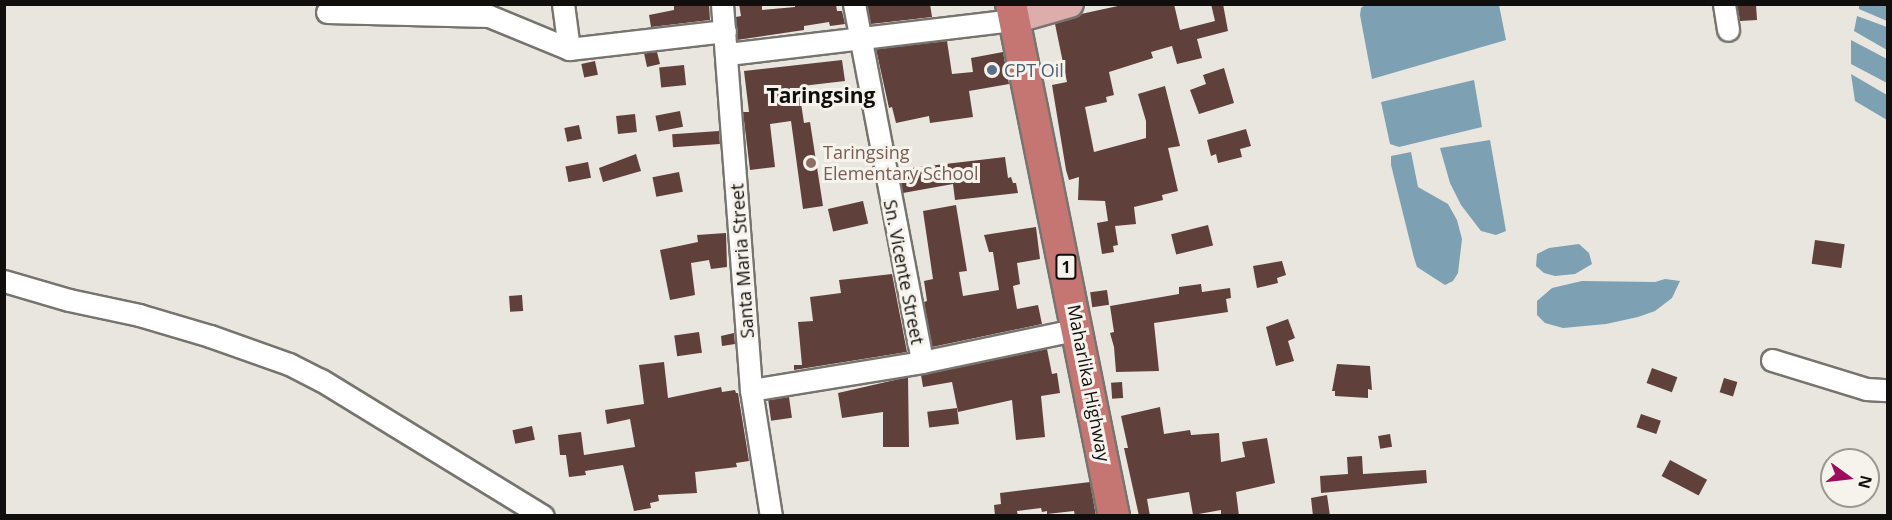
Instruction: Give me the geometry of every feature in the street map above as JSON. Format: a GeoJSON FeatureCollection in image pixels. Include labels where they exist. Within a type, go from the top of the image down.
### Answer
{"type":"FeatureCollection","features":[{"type":"Feature","properties":{"kind":"highway","name":"Maharlika Highway"},"geometry":{"type":"LineString","coordinates":[[1012,12],[1078,328],[1114,516]]}},
{"type":"Feature","properties":{"kind":"main road"},"geometry":{"type":"LineString","coordinates":[[1012,12],[1070,4]]}},
{"type":"Feature","properties":{"kind":"street"},"geometry":{"type":"LineString","coordinates":[[563,4],[569,49]]}},
{"type":"Feature","properties":{"kind":"street","name":"Santa Maria Street"},"geometry":{"type":"LineString","coordinates":[[722,4],[728,54],[751,390],[771,516]]}},
{"type":"Feature","properties":{"kind":"street","name":"Sn. Vicente Street"},"geometry":{"type":"LineString","coordinates":[[854,4],[922,362]]}},
{"type":"Feature","properties":{"kind":"street"},"geometry":{"type":"LineString","coordinates":[[1724,4],[1728,30]]}},
{"type":"Feature","properties":{"kind":"street"},"geometry":{"type":"LineString","coordinates":[[327,12],[360,9],[489,10],[569,49],[725,32]]}},
{"type":"Feature","properties":{"kind":"street"},"geometry":{"type":"LineString","coordinates":[[728,54],[859,37],[1012,12]]}},
{"type":"Feature","properties":{"kind":"street"},"geometry":{"type":"LineString","coordinates":[[4,281],[69,300],[139,315],[210,336],[289,364],[321,380],[543,516]]}},
{"type":"Feature","properties":{"kind":"street"},"geometry":{"type":"LineString","coordinates":[[751,390],[922,362],[1078,328]]}},
{"type":"Feature","properties":{"kind":"street"},"geometry":{"type":"LineString","coordinates":[[1772,360],[1866,389],[1887,390]]}},
{"type":"Feature","properties":{"kind":"water"},"geometry":{"type":"Polygon","coordinates":[[[1366,4],[1499,5],[1506,40],[1372,79],[1360,15],[1361,8],[1366,4]]]}},
{"type":"Feature","properties":{"kind":"water"},"geometry":{"type":"Polygon","coordinates":[[[1859,5],[1887,5],[1887,21],[1859,9],[1859,5]]]}},
{"type":"Feature","properties":{"kind":"water"},"geometry":{"type":"Polygon","coordinates":[[[1857,16],[1887,27],[1887,50],[1854,31],[1857,16]]]}},
{"type":"Feature","properties":{"kind":"water"},"geometry":{"type":"Polygon","coordinates":[[[1851,40],[1887,59],[1887,83],[1851,64],[1851,40]]]}},
{"type":"Feature","properties":{"kind":"water"},"geometry":{"type":"Polygon","coordinates":[[[1851,74],[1887,95],[1887,120],[1855,101],[1851,74]]]}},
{"type":"Feature","properties":{"kind":"water"},"geometry":{"type":"Polygon","coordinates":[[[1474,80],[1482,127],[1399,147],[1390,144],[1381,102],[1474,80]]]}},
{"type":"Feature","properties":{"kind":"water"},"geometry":{"type":"Polygon","coordinates":[[[1490,140],[1506,231],[1496,235],[1481,231],[1461,205],[1450,183],[1440,148],[1490,140]]]}},
{"type":"Feature","properties":{"kind":"water"},"geometry":{"type":"Polygon","coordinates":[[[1411,152],[1418,187],[1448,204],[1457,220],[1462,239],[1458,273],[1453,281],[1445,285],[1417,267],[1414,258],[1391,165],[1391,156],[1411,152]]]}},
{"type":"Feature","properties":{"kind":"water"},"geometry":{"type":"Polygon","coordinates":[[[1579,244],[1589,253],[1592,264],[1575,274],[1555,276],[1544,273],[1536,266],[1537,254],[1549,248],[1579,244]]]}},
{"type":"Feature","properties":{"kind":"water"},"geometry":{"type":"Polygon","coordinates":[[[1665,279],[1680,281],[1672,298],[1655,311],[1638,317],[1606,324],[1563,328],[1545,323],[1537,315],[1537,301],[1552,288],[1582,281],[1655,282],[1665,279]]]}},
{"type":"Feature","properties":{"kind":"building"},"geometry":{"type":"Polygon","coordinates":[[[674,4],[709,4],[710,20],[651,27],[649,15],[674,10],[674,4]]]}},
{"type":"Feature","properties":{"kind":"building"},"geometry":{"type":"Polygon","coordinates":[[[739,4],[762,4],[762,10],[795,7],[795,4],[836,4],[837,11],[842,11],[845,24],[830,26],[829,22],[804,26],[804,30],[737,40],[736,17],[741,16],[739,4]]]}},
{"type":"Feature","properties":{"kind":"building"},"geometry":{"type":"Polygon","coordinates":[[[867,4],[930,4],[932,17],[871,24],[867,4]]]}},
{"type":"Feature","properties":{"kind":"building"},"geometry":{"type":"Polygon","coordinates":[[[1127,4],[1174,4],[1180,30],[1215,21],[1211,4],[1223,4],[1228,31],[1197,39],[1202,58],[1177,64],[1172,46],[1151,52],[1153,58],[1109,72],[1114,95],[1106,97],[1107,102],[1085,107],[1094,152],[1146,138],[1146,121],[1138,94],[1165,86],[1180,146],[1168,148],[1178,191],[1162,195],[1163,200],[1134,207],[1136,224],[1115,226],[1118,245],[1113,246],[1114,252],[1102,254],[1097,223],[1108,221],[1105,201],[1078,200],[1079,177],[1069,180],[1066,170],[1052,85],[1067,82],[1055,24],[1081,14],[1127,4]]]}},
{"type":"Feature","properties":{"kind":"building"},"geometry":{"type":"Polygon","coordinates":[[[1737,4],[1756,4],[1757,20],[1740,21],[1737,4]]]}},
{"type":"Feature","properties":{"kind":"building"},"geometry":{"type":"Polygon","coordinates":[[[947,41],[952,74],[973,72],[971,58],[1003,52],[1009,84],[969,91],[973,117],[930,123],[929,116],[896,123],[892,107],[889,108],[876,49],[947,41]]]}},
{"type":"Feature","properties":{"kind":"building"},"geometry":{"type":"Polygon","coordinates":[[[657,52],[660,64],[647,67],[644,53],[657,52]]]}},
{"type":"Feature","properties":{"kind":"building"},"geometry":{"type":"Polygon","coordinates":[[[842,60],[845,81],[802,86],[803,90],[799,90],[804,123],[810,122],[823,206],[803,209],[791,121],[770,124],[775,167],[750,170],[743,112],[749,112],[744,71],[842,60]]]}},
{"type":"Feature","properties":{"kind":"building"},"geometry":{"type":"Polygon","coordinates":[[[595,61],[598,75],[584,78],[581,64],[595,61]]]}},
{"type":"Feature","properties":{"kind":"building"},"geometry":{"type":"Polygon","coordinates":[[[684,65],[686,85],[661,88],[659,68],[684,65]]]}},
{"type":"Feature","properties":{"kind":"building"},"geometry":{"type":"Polygon","coordinates":[[[1224,68],[1234,103],[1199,114],[1190,90],[1206,84],[1203,75],[1224,68]]]}},
{"type":"Feature","properties":{"kind":"building"},"geometry":{"type":"Polygon","coordinates":[[[680,111],[683,127],[659,131],[655,116],[680,111]]]}},
{"type":"Feature","properties":{"kind":"building"},"geometry":{"type":"Polygon","coordinates":[[[635,114],[637,132],[618,134],[616,116],[635,114]]]}},
{"type":"Feature","properties":{"kind":"building"},"geometry":{"type":"Polygon","coordinates":[[[579,125],[582,139],[567,142],[564,128],[579,125]]]}},
{"type":"Feature","properties":{"kind":"building"},"geometry":{"type":"Polygon","coordinates":[[[1246,129],[1251,146],[1240,149],[1242,157],[1218,163],[1216,154],[1211,156],[1207,140],[1246,129]]]}},
{"type":"Feature","properties":{"kind":"building"},"geometry":{"type":"Polygon","coordinates":[[[719,131],[720,144],[673,147],[672,134],[719,131]]]}},
{"type":"Feature","properties":{"kind":"building"},"geometry":{"type":"Polygon","coordinates":[[[636,154],[641,171],[603,182],[599,168],[636,154]]]}},
{"type":"Feature","properties":{"kind":"building"},"geometry":{"type":"Polygon","coordinates":[[[1005,157],[1008,178],[1011,177],[1013,183],[1016,183],[1018,193],[955,200],[953,184],[903,193],[900,179],[905,178],[904,173],[912,172],[911,168],[1005,157]]]}},
{"type":"Feature","properties":{"kind":"building"},"geometry":{"type":"Polygon","coordinates":[[[588,162],[591,178],[568,182],[565,166],[588,162]]]}},
{"type":"Feature","properties":{"kind":"building"},"geometry":{"type":"Polygon","coordinates":[[[679,172],[683,192],[656,197],[652,177],[679,172]]]}},
{"type":"Feature","properties":{"kind":"building"},"geometry":{"type":"Polygon","coordinates":[[[863,201],[868,223],[833,232],[828,209],[863,201]]]}},
{"type":"Feature","properties":{"kind":"building"},"geometry":{"type":"Polygon","coordinates":[[[956,205],[967,271],[959,272],[963,296],[999,290],[993,252],[989,252],[984,235],[1036,227],[1040,259],[1017,263],[1020,284],[1013,286],[1017,309],[1038,305],[1042,324],[932,347],[924,302],[927,301],[924,281],[933,279],[923,211],[956,205]]]}},
{"type":"Feature","properties":{"kind":"building"},"geometry":{"type":"Polygon","coordinates":[[[1208,225],[1213,245],[1176,255],[1171,234],[1208,225]]]}},
{"type":"Feature","properties":{"kind":"building"},"geometry":{"type":"Polygon","coordinates":[[[726,233],[727,267],[711,269],[709,260],[691,263],[695,295],[670,300],[660,250],[698,242],[697,235],[726,233]]]}},
{"type":"Feature","properties":{"kind":"building"},"geometry":{"type":"Polygon","coordinates":[[[1815,240],[1845,244],[1841,268],[1812,264],[1815,240]]]}},
{"type":"Feature","properties":{"kind":"building"},"geometry":{"type":"Polygon","coordinates":[[[1282,261],[1286,275],[1277,278],[1278,283],[1257,288],[1253,266],[1282,261]]]}},
{"type":"Feature","properties":{"kind":"building"},"geometry":{"type":"Polygon","coordinates":[[[892,274],[907,352],[794,370],[794,365],[802,365],[798,322],[813,321],[810,297],[841,293],[839,280],[892,274]]]}},
{"type":"Feature","properties":{"kind":"building"},"geometry":{"type":"Polygon","coordinates":[[[1201,284],[1202,292],[1230,288],[1231,298],[1226,299],[1228,312],[1154,323],[1159,371],[1116,372],[1114,347],[1110,333],[1114,332],[1110,306],[1179,294],[1179,287],[1201,284]]]}},
{"type":"Feature","properties":{"kind":"building"},"geometry":{"type":"Polygon","coordinates":[[[1107,290],[1109,305],[1092,307],[1090,292],[1107,290]]]}},
{"type":"Feature","properties":{"kind":"building"},"geometry":{"type":"Polygon","coordinates":[[[522,295],[523,311],[510,312],[509,296],[522,295]]]}},
{"type":"Feature","properties":{"kind":"building"},"geometry":{"type":"Polygon","coordinates":[[[1288,319],[1295,338],[1288,341],[1294,361],[1276,366],[1266,327],[1288,319]]]}},
{"type":"Feature","properties":{"kind":"building"},"geometry":{"type":"Polygon","coordinates":[[[699,332],[702,353],[677,356],[674,335],[699,332]]]}},
{"type":"Feature","properties":{"kind":"building"},"geometry":{"type":"Polygon","coordinates":[[[734,333],[735,344],[722,346],[721,336],[734,333]]]}},
{"type":"Feature","properties":{"kind":"building"},"geometry":{"type":"Polygon","coordinates":[[[1047,349],[1052,374],[1057,373],[1060,393],[1041,396],[1045,437],[1016,440],[1012,400],[958,412],[952,382],[923,387],[921,375],[1047,349]]]}},
{"type":"Feature","properties":{"kind":"building"},"geometry":{"type":"Polygon","coordinates":[[[664,362],[668,398],[721,387],[722,392],[735,390],[738,393],[749,461],[736,463],[737,467],[695,472],[697,493],[658,495],[659,501],[650,503],[651,508],[634,511],[623,465],[585,471],[586,475],[569,477],[566,455],[560,455],[558,435],[581,432],[584,455],[635,447],[630,419],[607,424],[605,410],[644,404],[639,365],[664,362]]]}},
{"type":"Feature","properties":{"kind":"building"},"geometry":{"type":"Polygon","coordinates":[[[1337,364],[1370,366],[1372,390],[1368,389],[1368,398],[1335,396],[1335,391],[1332,391],[1337,364]]]}},
{"type":"Feature","properties":{"kind":"building"},"geometry":{"type":"Polygon","coordinates":[[[1652,368],[1677,377],[1672,392],[1647,383],[1652,368]]]}},
{"type":"Feature","properties":{"kind":"building"},"geometry":{"type":"Polygon","coordinates":[[[908,377],[909,447],[883,447],[883,412],[842,418],[838,393],[908,377]]]}},
{"type":"Feature","properties":{"kind":"building"},"geometry":{"type":"Polygon","coordinates":[[[1724,378],[1737,382],[1733,396],[1720,392],[1724,378]]]}},
{"type":"Feature","properties":{"kind":"building"},"geometry":{"type":"Polygon","coordinates":[[[1122,382],[1123,398],[1112,399],[1111,383],[1122,382]]]}},
{"type":"Feature","properties":{"kind":"building"},"geometry":{"type":"Polygon","coordinates":[[[789,397],[792,418],[771,421],[768,400],[789,397]]]}},
{"type":"Feature","properties":{"kind":"building"},"geometry":{"type":"Polygon","coordinates":[[[1160,407],[1164,434],[1190,430],[1191,435],[1219,433],[1221,462],[1245,457],[1242,442],[1267,438],[1275,483],[1236,492],[1239,516],[1221,516],[1221,510],[1193,515],[1189,492],[1147,499],[1150,516],[1139,516],[1124,448],[1128,448],[1121,416],[1160,407]]]}},
{"type":"Feature","properties":{"kind":"building"},"geometry":{"type":"Polygon","coordinates":[[[957,408],[959,424],[929,428],[927,412],[957,408]]]}},
{"type":"Feature","properties":{"kind":"building"},"geometry":{"type":"Polygon","coordinates":[[[1641,414],[1661,421],[1656,434],[1636,427],[1641,414]]]}},
{"type":"Feature","properties":{"kind":"building"},"geometry":{"type":"Polygon","coordinates":[[[532,426],[535,440],[515,444],[512,430],[532,426]]]}},
{"type":"Feature","properties":{"kind":"building"},"geometry":{"type":"Polygon","coordinates":[[[1390,434],[1392,447],[1380,449],[1378,436],[1390,434]]]}},
{"type":"Feature","properties":{"kind":"building"},"geometry":{"type":"Polygon","coordinates":[[[1362,456],[1363,474],[1426,470],[1427,483],[1321,493],[1320,476],[1348,474],[1347,457],[1362,456]]]}},
{"type":"Feature","properties":{"kind":"building"},"geometry":{"type":"Polygon","coordinates":[[[1670,460],[1707,480],[1699,496],[1662,476],[1670,460]]]}},
{"type":"Feature","properties":{"kind":"building"},"geometry":{"type":"Polygon","coordinates":[[[1090,482],[1096,516],[1075,516],[1074,511],[1047,514],[1047,511],[1042,512],[1041,508],[1017,511],[1018,516],[995,516],[994,505],[1001,504],[1000,493],[1090,482]]]}},
{"type":"Feature","properties":{"kind":"building"},"geometry":{"type":"Polygon","coordinates":[[[1327,495],[1330,516],[1313,516],[1311,498],[1327,495]]]}},
{"type":"Feature","properties":{"kind":"place","name":"CPT Oil"},"geometry":{"type":"Point","coordinates":[992,70]}},
{"type":"Feature","properties":{"kind":"place","name":"Taringsing Elementary School"},"geometry":{"type":"Point","coordinates":[811,163]}},
{"type":"Feature","properties":{"kind":"district","name":"Taringsing"},"geometry":{"type":"Point","coordinates":[821,95]}}]}
